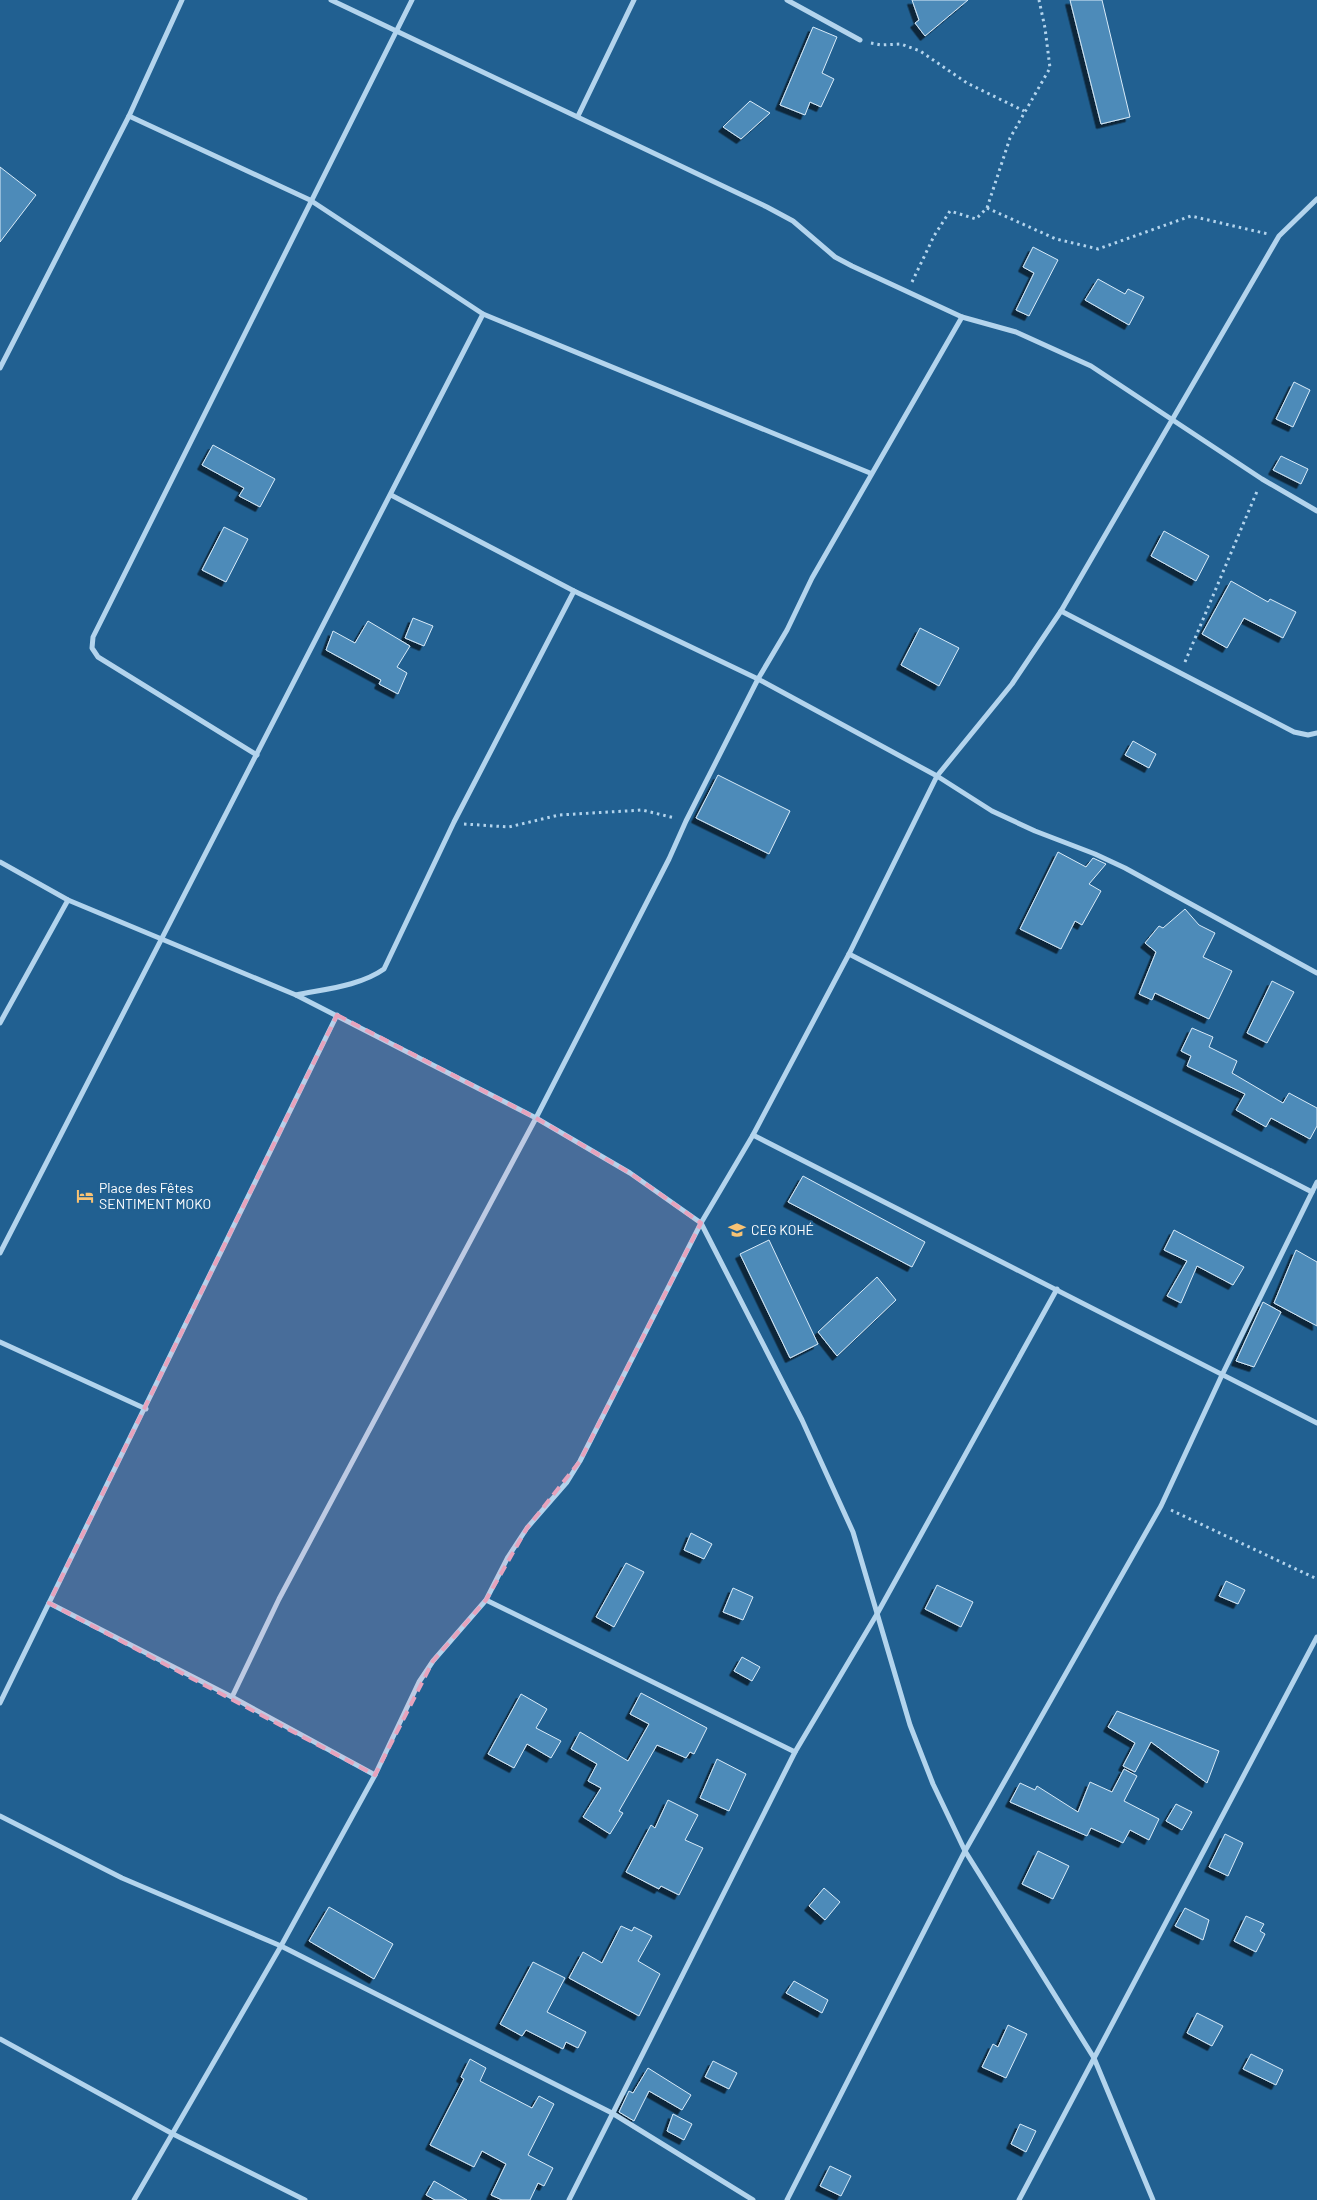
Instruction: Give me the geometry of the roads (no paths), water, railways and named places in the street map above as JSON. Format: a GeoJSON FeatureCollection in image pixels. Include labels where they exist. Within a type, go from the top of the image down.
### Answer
{"type":"FeatureCollection","features":[{"type":"Feature","properties":{"kind":"street"},"geometry":{"type":"LineString","coordinates":[[0,368],[129,116],[182,0]]}},
{"type":"Feature","properties":{"kind":"street"},"geometry":{"type":"LineString","coordinates":[[331,0],[397,33],[578,116],[767,207],[793,221],[835,256],[962,317],[1016,332],[1091,366],[1262,480],[1317,511]]}},
{"type":"Feature","properties":{"kind":"street"},"geometry":{"type":"LineString","coordinates":[[256,755],[98,657],[92,648],[93,636],[310,200],[397,33],[412,0]]}},
{"type":"Feature","properties":{"kind":"street"},"geometry":{"type":"LineString","coordinates":[[578,116],[634,0]]}},
{"type":"Feature","properties":{"kind":"street"},"geometry":{"type":"LineString","coordinates":[[787,0],[860,40]]}},
{"type":"Feature","properties":{"kind":"street"},"geometry":{"type":"LineString","coordinates":[[129,116],[310,200],[483,314],[870,473]]}},
{"type":"Feature","properties":{"kind":"street"},"geometry":{"type":"LineString","coordinates":[[134,2200],[281,1946],[375,1776],[419,1682],[433,1661],[486,1600],[508,1557],[527,1528],[567,1482],[580,1461],[701,1223],[753,1135],[849,954],[937,776],[1012,684],[1061,611],[1279,236],[1317,199]]}},
{"type":"Feature","properties":{"kind":"street"},"geometry":{"type":"LineString","coordinates":[[0,1253],[160,940],[392,495],[483,314]]}},
{"type":"Feature","properties":{"kind":"street"},"geometry":{"type":"LineString","coordinates":[[232,1697],[279,1599],[536,1118],[669,859],[686,820],[758,679],[870,473],[962,317]]}},
{"type":"Feature","properties":{"kind":"street"},"geometry":{"type":"LineString","coordinates":[[392,495],[574,591],[758,679],[937,776],[992,810],[1034,832],[1095,854],[1125,868],[1317,973]]}},
{"type":"Feature","properties":{"kind":"street"},"geometry":{"type":"LineString","coordinates":[[296,995],[356,982],[374,976],[384,968],[454,822],[574,591]]}},
{"type":"Feature","properties":{"kind":"street"},"geometry":{"type":"LineString","coordinates":[[1061,611],[1294,732],[1308,735],[1317,732]]}},
{"type":"Feature","properties":{"kind":"street"},"geometry":{"type":"LineString","coordinates":[[0,862],[68,900],[160,940],[296,995],[337,1015],[536,1118],[630,1173],[701,1223],[802,1420],[853,1532],[910,1725],[933,1784],[965,1851],[1094,2058],[1154,2200]]}},
{"type":"Feature","properties":{"kind":"street"},"geometry":{"type":"LineString","coordinates":[[0,1023],[68,900]]}},
{"type":"Feature","properties":{"kind":"street"},"geometry":{"type":"LineString","coordinates":[[849,954],[1312,1192]]}},
{"type":"Feature","properties":{"kind":"street"},"geometry":{"type":"LineString","coordinates":[[0,1703],[146,1409],[337,1015]]}},
{"type":"Feature","properties":{"kind":"street"},"geometry":{"type":"LineString","coordinates":[[753,1135],[1317,1423]]}},
{"type":"Feature","properties":{"kind":"street"},"geometry":{"type":"LineString","coordinates":[[787,2200],[965,1851],[1161,1506],[1222,1375],[1317,1182]]}},
{"type":"Feature","properties":{"kind":"street"},"geometry":{"type":"LineString","coordinates":[[569,2200],[795,1752],[877,1614],[1057,1289]]}},
{"type":"Feature","properties":{"kind":"street"},"geometry":{"type":"LineString","coordinates":[[0,1342],[146,1409]]}},
{"type":"Feature","properties":{"kind":"street"},"geometry":{"type":"LineString","coordinates":[[486,1600],[795,1752]]}},
{"type":"Feature","properties":{"kind":"street"},"geometry":{"type":"LineString","coordinates":[[49,1604],[232,1697],[375,1776]]}},
{"type":"Feature","properties":{"kind":"street"},"geometry":{"type":"LineString","coordinates":[[1019,2200],[1316,1639]]}},
{"type":"Feature","properties":{"kind":"street"},"geometry":{"type":"LineString","coordinates":[[0,1816],[122,1878],[281,1946],[612,2113],[753,2200]]}},
{"type":"Feature","properties":{"kind":"street"},"geometry":{"type":"LineString","coordinates":[[0,2039],[173,2134],[305,2200]]}},
{"type":"Feature","properties":{"kind":"place","name":"Place des Fêtes SENTIMENT MOKO"},"geometry":{"type":"Point","coordinates":[85,1196]}},
{"type":"Feature","properties":{"kind":"place","name":"CEG KOHÉ"},"geometry":{"type":"Point","coordinates":[737,1230]}}]}
